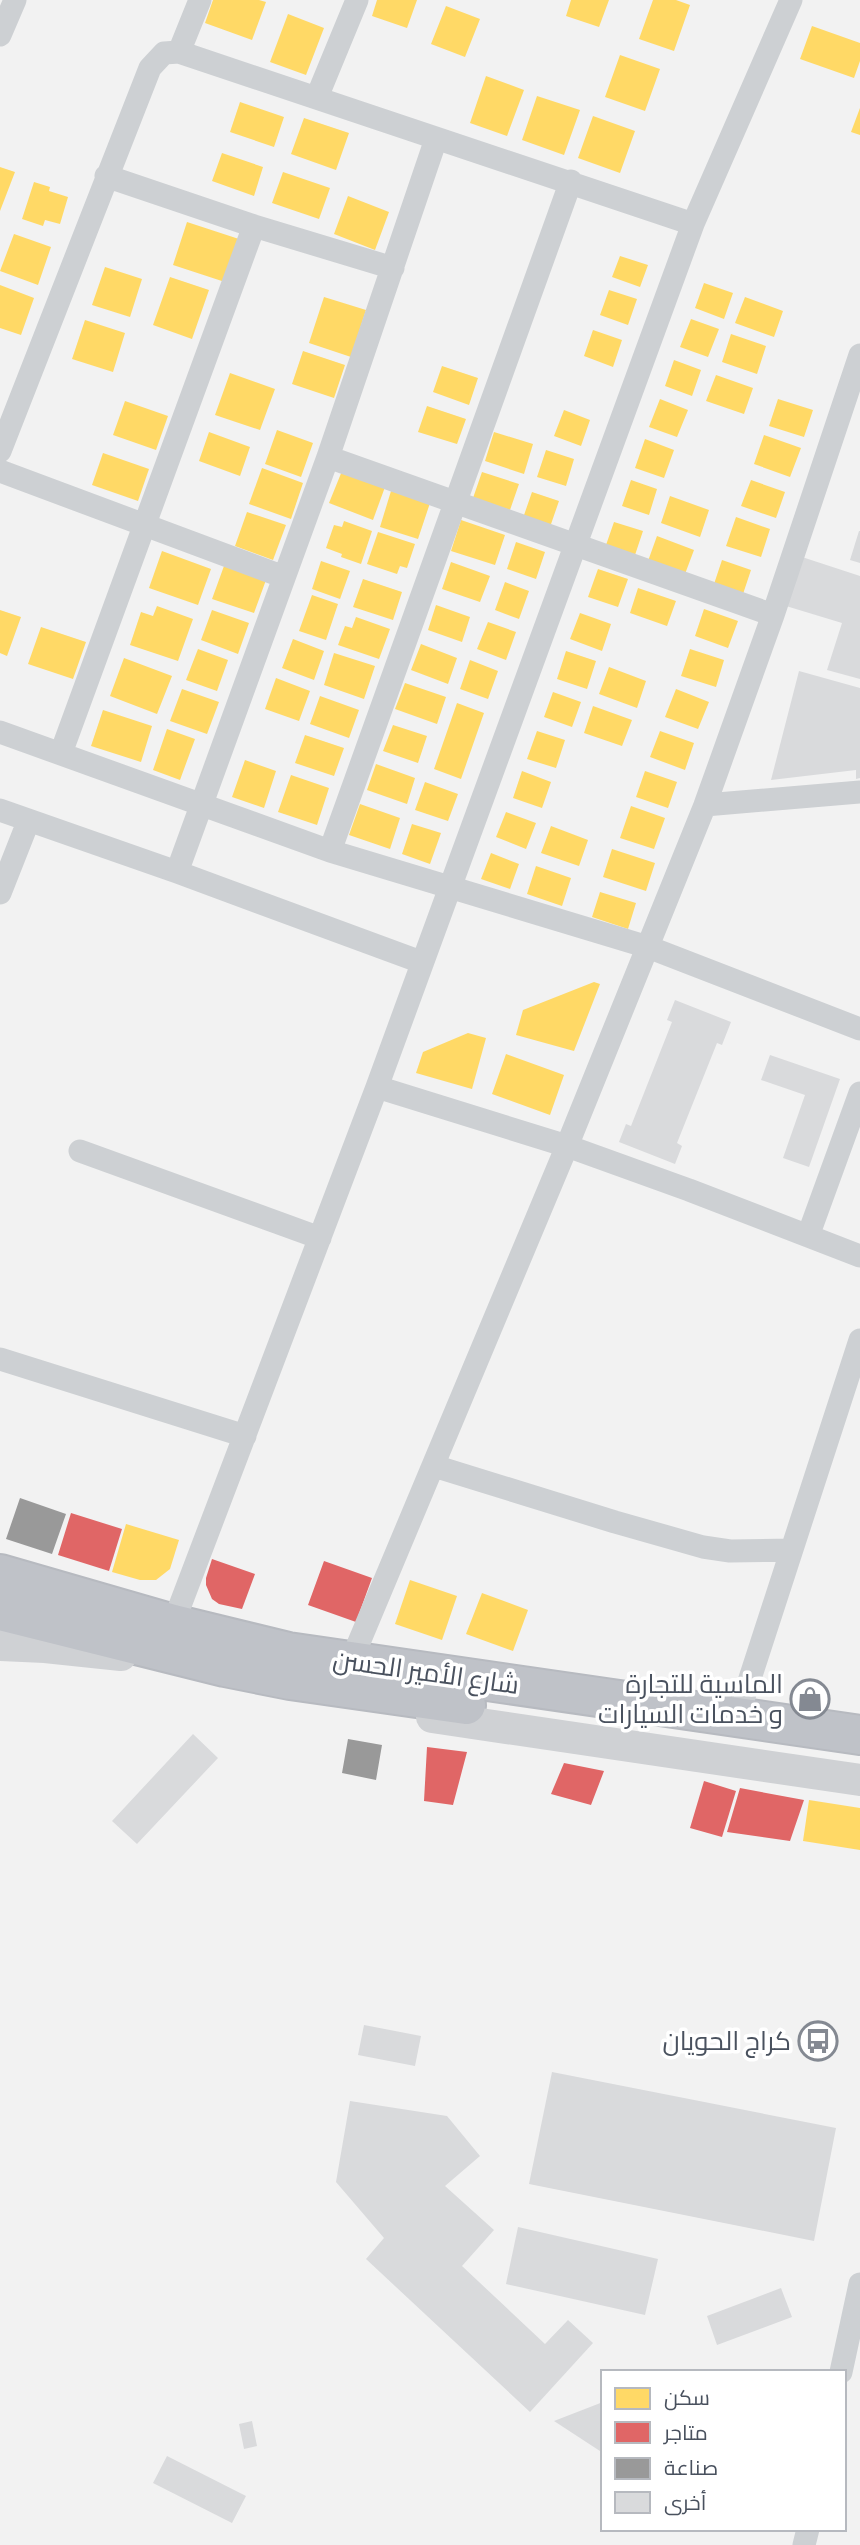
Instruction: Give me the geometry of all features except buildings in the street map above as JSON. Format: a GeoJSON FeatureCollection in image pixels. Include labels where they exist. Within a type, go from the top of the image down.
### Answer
{"type":"FeatureCollection","features":[{"type":"Feature","properties":{"kind":"highway","name":"شارع الأمير الحسن"},"geometry":{"type":"LineString","coordinates":[[0,1574],[173,1624],[289,1666],[860,1759]]}},
{"type":"Feature","properties":{"kind":"highway","name":"شارع الأمير الحسن"},"geometry":{"type":"LineString","coordinates":[[0,1611],[225,1667],[289,1666],[860,1735]]}},
{"type":"Feature","properties":{"kind":"main road"},"geometry":{"type":"LineString","coordinates":[[0,1645],[45,1647],[225,1667]]}},
{"type":"Feature","properties":{"kind":"main road"},"geometry":{"type":"LineString","coordinates":[[860,1717],[742,1703],[357,1647],[320,1648],[289,1666],[315,1694],[339,1702],[860,1780]]}},
{"type":"Feature","properties":{"kind":"street"},"geometry":{"type":"LineString","coordinates":[[0,35],[15,0]]}},
{"type":"Feature","properties":{"kind":"street"},"geometry":{"type":"LineString","coordinates":[[179,52],[200,0]]}},
{"type":"Feature","properties":{"kind":"street"},"geometry":{"type":"LineString","coordinates":[[317,97],[357,0]]}},
{"type":"Feature","properties":{"kind":"street"},"geometry":{"type":"LineString","coordinates":[[173,1624],[377,1087],[693,224],[788,1]]}},
{"type":"Feature","properties":{"kind":"street"},"geometry":{"type":"LineString","coordinates":[[0,451],[150,68],[164,53],[179,52],[436,139],[572,181],[693,224]]}},
{"type":"Feature","properties":{"kind":"street"},"geometry":{"type":"LineString","coordinates":[[177,872],[328,457],[436,139]]}},
{"type":"Feature","properties":{"kind":"street"},"geometry":{"type":"LineString","coordinates":[[106,176],[254,226],[393,268]]}},
{"type":"Feature","properties":{"kind":"street"},"geometry":{"type":"LineString","coordinates":[[330,851],[572,181]]}},
{"type":"Feature","properties":{"kind":"street"},"geometry":{"type":"LineString","coordinates":[[61,753],[254,226]]}},
{"type":"Feature","properties":{"kind":"street"},"geometry":{"type":"LineString","coordinates":[[357,1647],[567,1146],[705,805],[773,615],[860,355]]}},
{"type":"Feature","properties":{"kind":"street"},"geometry":{"type":"LineString","coordinates":[[328,457],[773,615]]}},
{"type":"Feature","properties":{"kind":"street"},"geometry":{"type":"LineString","coordinates":[[0,471],[284,577]]}},
{"type":"Feature","properties":{"kind":"street"},"geometry":{"type":"LineString","coordinates":[[0,732],[330,851],[648,947],[860,1029]]}},
{"type":"Feature","properties":{"kind":"street"},"geometry":{"type":"LineString","coordinates":[[705,805],[860,792]]}},
{"type":"Feature","properties":{"kind":"street"},"geometry":{"type":"LineString","coordinates":[[0,810],[421,962]]}},
{"type":"Feature","properties":{"kind":"street"},"geometry":{"type":"LineString","coordinates":[[0,893],[28,822]]}},
{"type":"Feature","properties":{"kind":"street"},"geometry":{"type":"LineString","coordinates":[[377,1087],[567,1146],[860,1256]]}},
{"type":"Feature","properties":{"kind":"street"},"geometry":{"type":"LineString","coordinates":[[808,1236],[860,1093]]}},
{"type":"Feature","properties":{"kind":"street"},"geometry":{"type":"LineString","coordinates":[[80,1152],[320,1238]]}},
{"type":"Feature","properties":{"kind":"street"},"geometry":{"type":"LineString","coordinates":[[742,1703],[860,1340]]}},
{"type":"Feature","properties":{"kind":"street"},"geometry":{"type":"LineString","coordinates":[[0,1359],[245,1436]]}},
{"type":"Feature","properties":{"kind":"street"},"geometry":{"type":"LineString","coordinates":[[434,1466],[703,1547],[730,1551],[791,1550]]}},
{"type":"Feature","properties":{"kind":"street"},"geometry":{"type":"LineString","coordinates":[[841,2370],[860,2284]]}},
{"type":"Feature","properties":{"kind":"place","name":"الماسية للتجارة و خدمات السيارات"},"geometry":{"type":"Point","coordinates":[810,1699]}},
{"type":"Feature","properties":{"kind":"place","name":"كراج الحويان"},"geometry":{"type":"Point","coordinates":[818,2041]}}]}
